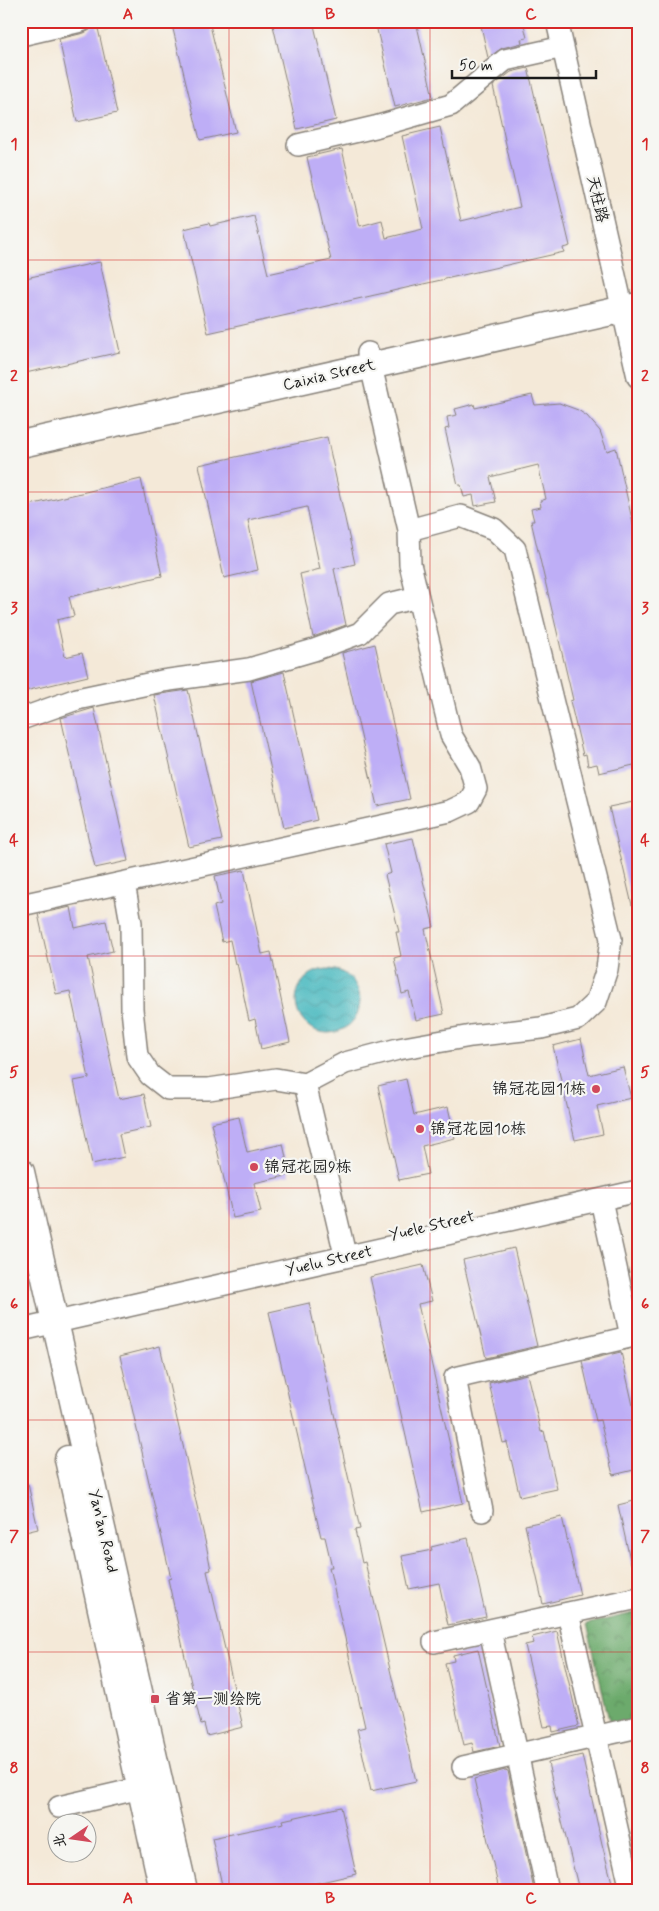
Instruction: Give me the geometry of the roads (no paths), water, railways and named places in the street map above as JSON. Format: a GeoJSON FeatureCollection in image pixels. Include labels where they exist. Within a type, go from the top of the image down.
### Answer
{"type":"FeatureCollection","features":[{"type":"Feature","properties":{"kind":"main road","name":"Caixia Street"},"geometry":{"type":"LineString","coordinates":[[21,430],[369,359],[629,301]]}},
{"type":"Feature","properties":{"kind":"main road","name":"Caixia Street"},"geometry":{"type":"LineString","coordinates":[[21,444],[369,359]]}},
{"type":"Feature","properties":{"kind":"main road","name":"Yan'an Road"},"geometry":{"type":"LineString","coordinates":[[21,1172],[38,1321],[163,1890]]}},
{"type":"Feature","properties":{"kind":"main road","name":"Yan'an Road"},"geometry":{"type":"LineString","coordinates":[[21,1251],[184,1890]]}},
{"type":"Feature","properties":{"kind":"street"},"geometry":{"type":"LineString","coordinates":[[21,35],[81,21]]}},
{"type":"Feature","properties":{"kind":"street","name":"天柱路"},"geometry":{"type":"LineString","coordinates":[[557,21],[629,301],[638,377]]}},
{"type":"Feature","properties":{"kind":"street"},"geometry":{"type":"LineString","coordinates":[[298,145],[375,127],[451,105],[505,60],[563,47]]}},
{"type":"Feature","properties":{"kind":"street"},"geometry":{"type":"LineString","coordinates":[[21,905],[450,811],[469,802],[476,788],[470,767],[451,735],[410,564],[409,530],[369,359]]}},
{"type":"Feature","properties":{"kind":"street"},"geometry":{"type":"LineString","coordinates":[[124,883],[131,923],[132,1009],[137,1056],[150,1075],[168,1089],[208,1089],[276,1079],[305,1084],[345,1063],[398,1049],[471,1036],[541,1028],[578,1019],[596,1002],[607,969],[611,939],[515,549],[494,528],[461,516],[409,530]]}},
{"type":"Feature","properties":{"kind":"street"},"geometry":{"type":"LineString","coordinates":[[21,719],[77,699],[162,681],[249,668],[314,650],[360,633],[389,604],[418,597]]}},
{"type":"Feature","properties":{"kind":"street"},"geometry":{"type":"LineString","coordinates":[[305,1084],[343,1246]]}},
{"type":"Feature","properties":{"kind":"street","name":"Yuele Street"},"geometry":{"type":"LineString","coordinates":[[38,1321],[343,1246],[638,1180]]}},
{"type":"Feature","properties":{"kind":"street","name":"Yuelu Street"},"geometry":{"type":"LineString","coordinates":[[38,1321],[638,1192]]}},
{"type":"Feature","properties":{"kind":"street"},"geometry":{"type":"LineString","coordinates":[[482,1511],[455,1378],[634,1335],[601,1200]]}},
{"type":"Feature","properties":{"kind":"street"},"geometry":{"type":"LineString","coordinates":[[434,1642],[638,1598]]}},
{"type":"Feature","properties":{"kind":"street"},"geometry":{"type":"LineString","coordinates":[[568,1613],[631,1890]]}},
{"type":"Feature","properties":{"kind":"street"},"geometry":{"type":"LineString","coordinates":[[490,1630],[547,1890]]}},
{"type":"Feature","properties":{"kind":"street"},"geometry":{"type":"LineString","coordinates":[[463,1767],[638,1728]]}},
{"type":"Feature","properties":{"kind":"street"},"geometry":{"type":"LineString","coordinates":[[59,1807],[141,1788]]}},
{"type":"Feature","properties":{"kind":"water"},"geometry":{"type":"Polygon","coordinates":[[[328,969],[346,975],[354,983],[360,1001],[354,1019],[346,1027],[328,1033],[310,1027],[302,1019],[296,1001],[302,983],[310,975],[328,969]]]}},
{"type":"Feature","properties":{"kind":"place","name":"锦冠花园11栋"},"geometry":{"type":"Point","coordinates":[596,1089]}},
{"type":"Feature","properties":{"kind":"place","name":"锦冠花园10栋"},"geometry":{"type":"Point","coordinates":[420,1129]}},
{"type":"Feature","properties":{"kind":"place","name":"锦冠花园9栋"},"geometry":{"type":"Point","coordinates":[254,1167]}},
{"type":"Feature","properties":{"kind":"place","name":"省第一测绘院"},"geometry":{"type":"Point","coordinates":[155,1699]}}]}
